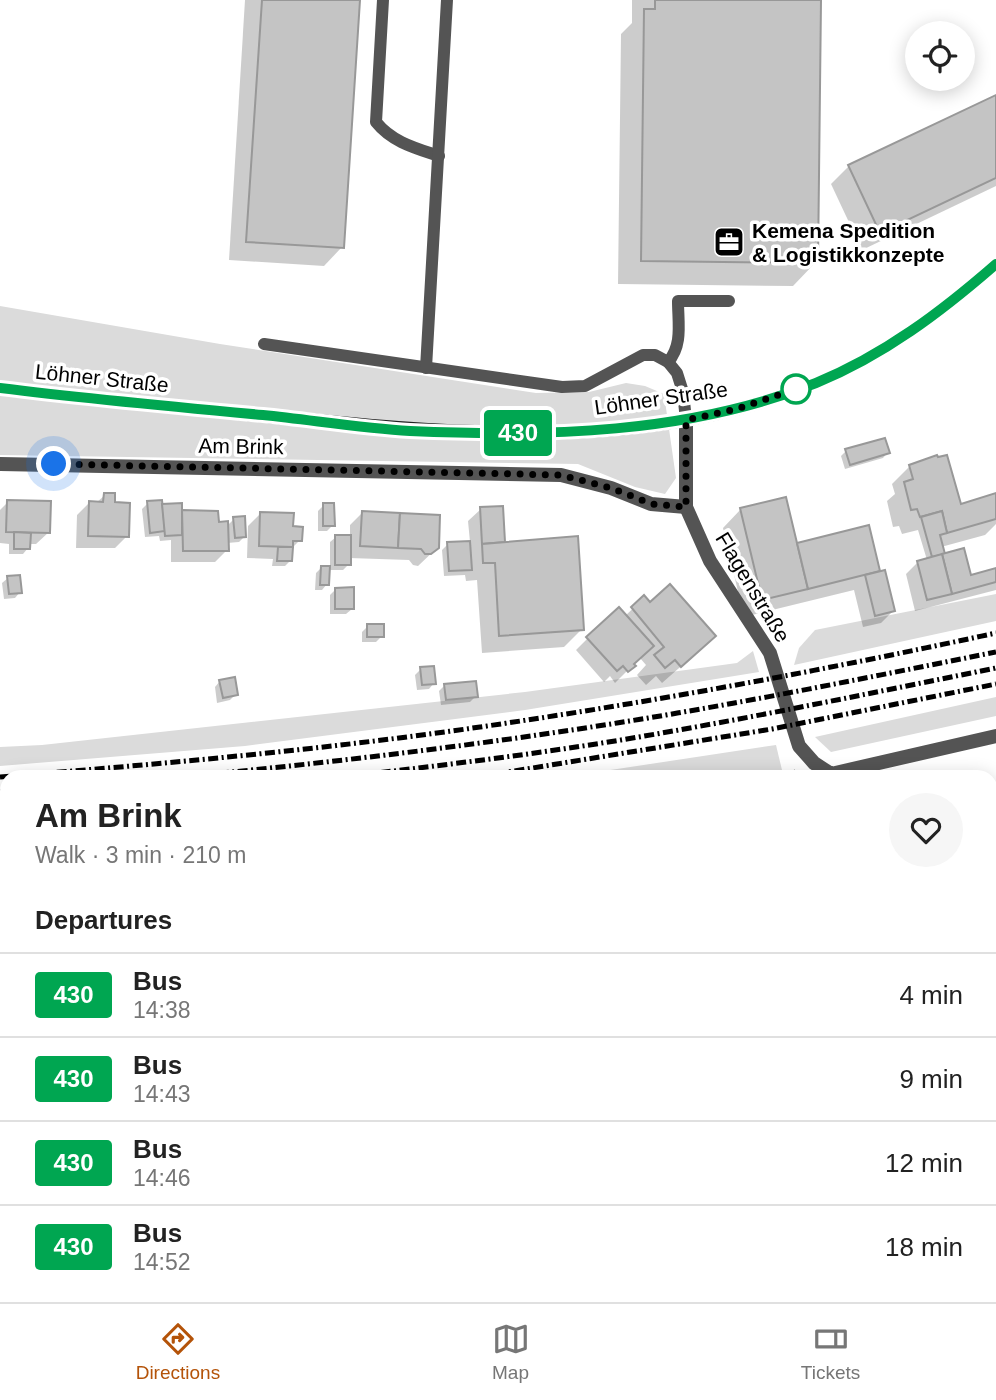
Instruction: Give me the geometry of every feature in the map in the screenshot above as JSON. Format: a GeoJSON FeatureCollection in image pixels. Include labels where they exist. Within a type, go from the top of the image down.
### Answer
{"type":"FeatureCollection","features":[{"type":"Feature","properties":{"kind":"main road","name":"Löhner Straße"},"geometry":{"type":"LineString","coordinates":[[0,388],[408,430],[546,434],[686,420],[737,409],[816,383],[880,352],[946,308],[996,264]]}},
{"type":"Feature","properties":{"kind":"street","name":"Flagenstraße"},"geometry":{"type":"LineString","coordinates":[[686,420],[686,507],[710,561],[770,653],[799,746],[814,763],[825,770]]}},
{"type":"Feature","properties":{"kind":"street","name":"Am Brink"},"geometry":{"type":"LineString","coordinates":[[0,464],[561,475],[611,488],[652,504],[686,507]]}},
{"type":"Feature","properties":{"kind":"street","name":"Flagenstraße"},"geometry":{"type":"LineString","coordinates":[[848,770],[996,736]]}},
{"type":"Feature","properties":{"kind":"lane"},"geometry":{"type":"LineString","coordinates":[[383,0],[376,122],[385,133],[403,143],[439,156]]}},
{"type":"Feature","properties":{"kind":"lane"},"geometry":{"type":"LineString","coordinates":[[426,368],[447,0]]}},
{"type":"Feature","properties":{"kind":"lane"},"geometry":{"type":"LineString","coordinates":[[264,344],[562,387],[585,386],[643,355],[655,355],[668,362],[676,352],[678,344],[678,301],[729,301]]}},
{"type":"Feature","properties":{"kind":"lane","name":"Flagenstraße"},"geometry":{"type":"LineString","coordinates":[[668,362],[677,373],[686,420]]}},
{"type":"Feature","properties":{"kind":"shaded area"},"geometry":{"type":"Polygon","coordinates":[[[0,306],[220,344],[536,393],[589,392],[626,383],[645,386],[664,394],[676,478],[665,494],[635,487],[578,464],[0,455],[0,306]]]}},
{"type":"Feature","properties":{"kind":"shaded area"},"geometry":{"type":"Polygon","coordinates":[[[996,594],[996,621],[794,665],[799,648],[815,630],[996,594]]]}},
{"type":"Feature","properties":{"kind":"shaded area"},"geometry":{"type":"Polygon","coordinates":[[[753,651],[759,672],[525,710],[245,746],[0,766],[0,747],[42,745],[525,692],[737,663],[753,651]]]}},
{"type":"Feature","properties":{"kind":"shaded area"},"geometry":{"type":"Polygon","coordinates":[[[996,697],[996,716],[831,752],[815,737],[996,697]]]}},
{"type":"Feature","properties":{"kind":"shaded area"},"geometry":{"type":"Polygon","coordinates":[[[776,745],[782,770],[610,770],[776,745]]]}},
{"type":"Feature","properties":{"kind":"building"},"geometry":{"type":"Polygon","coordinates":[[[262,0],[360,0],[344,248],[246,242],[262,0]]]}},
{"type":"Feature","properties":{"kind":"building"},"geometry":{"type":"Polygon","coordinates":[[[655,0],[821,0],[818,263],[641,261],[644,9],[655,9],[655,0]]]}},
{"type":"Feature","properties":{"kind":"building"},"geometry":{"type":"Polygon","coordinates":[[[996,95],[996,178],[880,233],[848,165],[996,95]]]}},
{"type":"Feature","properties":{"kind":"building"},"geometry":{"type":"Polygon","coordinates":[[[885,438],[890,453],[850,465],[845,449],[885,438]]]}},
{"type":"Feature","properties":{"kind":"building"},"geometry":{"type":"Polygon","coordinates":[[[937,455],[947,455],[961,504],[996,493],[996,519],[947,533],[942,511],[920,517],[917,509],[911,510],[904,482],[913,479],[909,465],[937,455]]]}},
{"type":"Feature","properties":{"kind":"building"},"geometry":{"type":"Polygon","coordinates":[[[104,493],[115,493],[115,502],[130,503],[129,537],[88,536],[89,501],[103,502],[104,493]]]}},
{"type":"Feature","properties":{"kind":"building"},"geometry":{"type":"Polygon","coordinates":[[[786,497],[808,589],[762,600],[740,508],[786,497]]]}},
{"type":"Feature","properties":{"kind":"building"},"geometry":{"type":"Polygon","coordinates":[[[7,500],[51,501],[50,533],[6,532],[7,500]]]}},
{"type":"Feature","properties":{"kind":"building"},"geometry":{"type":"Polygon","coordinates":[[[162,500],[165,531],[150,533],[147,501],[162,500]]]}},
{"type":"Feature","properties":{"kind":"building"},"geometry":{"type":"Polygon","coordinates":[[[182,503],[182,535],[165,536],[162,504],[182,503]]]}},
{"type":"Feature","properties":{"kind":"building"},"geometry":{"type":"Polygon","coordinates":[[[323,503],[334,503],[335,526],[323,526],[323,503]]]}},
{"type":"Feature","properties":{"kind":"building"},"geometry":{"type":"Polygon","coordinates":[[[503,506],[505,542],[482,544],[480,507],[503,506]]]}},
{"type":"Feature","properties":{"kind":"building"},"geometry":{"type":"Polygon","coordinates":[[[182,510],[218,511],[219,522],[228,521],[229,551],[183,551],[182,510]]]}},
{"type":"Feature","properties":{"kind":"building"},"geometry":{"type":"Polygon","coordinates":[[[362,511],[400,513],[398,548],[360,546],[362,511]]]}},
{"type":"Feature","properties":{"kind":"building"},"geometry":{"type":"Polygon","coordinates":[[[942,511],[947,533],[940,535],[945,554],[932,557],[921,517],[942,511]]]}},
{"type":"Feature","properties":{"kind":"building"},"geometry":{"type":"Polygon","coordinates":[[[260,512],[294,513],[293,526],[303,527],[302,541],[293,541],[293,547],[259,546],[260,512]]]}},
{"type":"Feature","properties":{"kind":"building"},"geometry":{"type":"Polygon","coordinates":[[[400,513],[440,515],[439,548],[431,554],[425,554],[421,549],[398,548],[400,513]]]}},
{"type":"Feature","properties":{"kind":"building"},"geometry":{"type":"Polygon","coordinates":[[[245,516],[246,537],[235,538],[233,517],[245,516]]]}},
{"type":"Feature","properties":{"kind":"building"},"geometry":{"type":"Polygon","coordinates":[[[869,525],[880,571],[808,589],[797,543],[869,525]]]}},
{"type":"Feature","properties":{"kind":"building"},"geometry":{"type":"Polygon","coordinates":[[[14,532],[31,533],[30,549],[14,549],[14,532]]]}},
{"type":"Feature","properties":{"kind":"building"},"geometry":{"type":"Polygon","coordinates":[[[335,535],[351,535],[351,565],[335,565],[335,535]]]}},
{"type":"Feature","properties":{"kind":"building"},"geometry":{"type":"Polygon","coordinates":[[[578,536],[584,630],[499,636],[495,563],[483,563],[482,544],[578,536]]]}},
{"type":"Feature","properties":{"kind":"building"},"geometry":{"type":"Polygon","coordinates":[[[470,541],[472,570],[449,571],[447,542],[470,541]]]}},
{"type":"Feature","properties":{"kind":"building"},"geometry":{"type":"Polygon","coordinates":[[[278,547],[293,547],[292,561],[277,561],[278,547]]]}},
{"type":"Feature","properties":{"kind":"building"},"geometry":{"type":"Polygon","coordinates":[[[964,548],[971,575],[996,568],[996,582],[952,594],[942,554],[964,548]]]}},
{"type":"Feature","properties":{"kind":"building"},"geometry":{"type":"Polygon","coordinates":[[[942,554],[952,594],[927,600],[917,561],[942,554]]]}},
{"type":"Feature","properties":{"kind":"building"},"geometry":{"type":"Polygon","coordinates":[[[321,566],[330,566],[329,585],[320,585],[321,566]]]}},
{"type":"Feature","properties":{"kind":"building"},"geometry":{"type":"Polygon","coordinates":[[[885,570],[895,611],[875,616],[865,575],[885,570]]]}},
{"type":"Feature","properties":{"kind":"building"},"geometry":{"type":"Polygon","coordinates":[[[20,575],[22,593],[9,594],[7,576],[20,575]]]}},
{"type":"Feature","properties":{"kind":"building"},"geometry":{"type":"Polygon","coordinates":[[[670,584],[716,636],[681,667],[675,660],[665,668],[654,655],[664,647],[631,607],[644,595],[650,602],[670,584]]]}},
{"type":"Feature","properties":{"kind":"building"},"geometry":{"type":"Polygon","coordinates":[[[354,587],[354,609],[335,609],[335,588],[354,587]]]}},
{"type":"Feature","properties":{"kind":"building"},"geometry":{"type":"Polygon","coordinates":[[[619,607],[654,646],[628,672],[623,666],[617,671],[586,637],[619,607]]]}},
{"type":"Feature","properties":{"kind":"building"},"geometry":{"type":"Polygon","coordinates":[[[367,624],[384,624],[384,637],[367,637],[367,624]]]}},
{"type":"Feature","properties":{"kind":"building"},"geometry":{"type":"Polygon","coordinates":[[[434,666],[436,684],[422,685],[420,667],[434,666]]]}},
{"type":"Feature","properties":{"kind":"building"},"geometry":{"type":"Polygon","coordinates":[[[235,677],[238,695],[223,698],[219,680],[235,677]]]}},
{"type":"Feature","properties":{"kind":"building"},"geometry":{"type":"Polygon","coordinates":[[[476,681],[478,697],[446,700],[444,684],[476,681]]]}},
{"type":"Feature","properties":{"kind":"railway"},"geometry":{"type":"LineString","coordinates":[[84,770],[300,749],[480,727],[739,684],[996,633]]}},
{"type":"Feature","properties":{"kind":"railway"},"geometry":{"type":"LineString","coordinates":[[250,770],[399,753],[665,715],[996,652]]}},
{"type":"Feature","properties":{"kind":"railway"},"geometry":{"type":"LineString","coordinates":[[398,770],[621,740],[996,668]]}},
{"type":"Feature","properties":{"kind":"railway"},"geometry":{"type":"LineString","coordinates":[[520,770],[772,729],[996,684]]}},
{"type":"Feature","properties":{"kind":"bus line","name":"430"},"geometry":{"type":"LineString","coordinates":[[0,388],[408,430],[546,434],[686,420],[737,409],[816,383],[880,352],[946,308],[996,264]]}},
{"type":"Feature","properties":{"kind":"place","name":"Kemena Spedition & Logistikkonzepte"},"geometry":{"type":"Point","coordinates":[729,242]}},
{"type":"Feature","properties":{"kind":"route"},"geometry":{"type":"LineString","coordinates":[[54,464],[561,475],[611,488],[652,504],[686,507],[686,420],[737,409],[796,389]]}}]}
